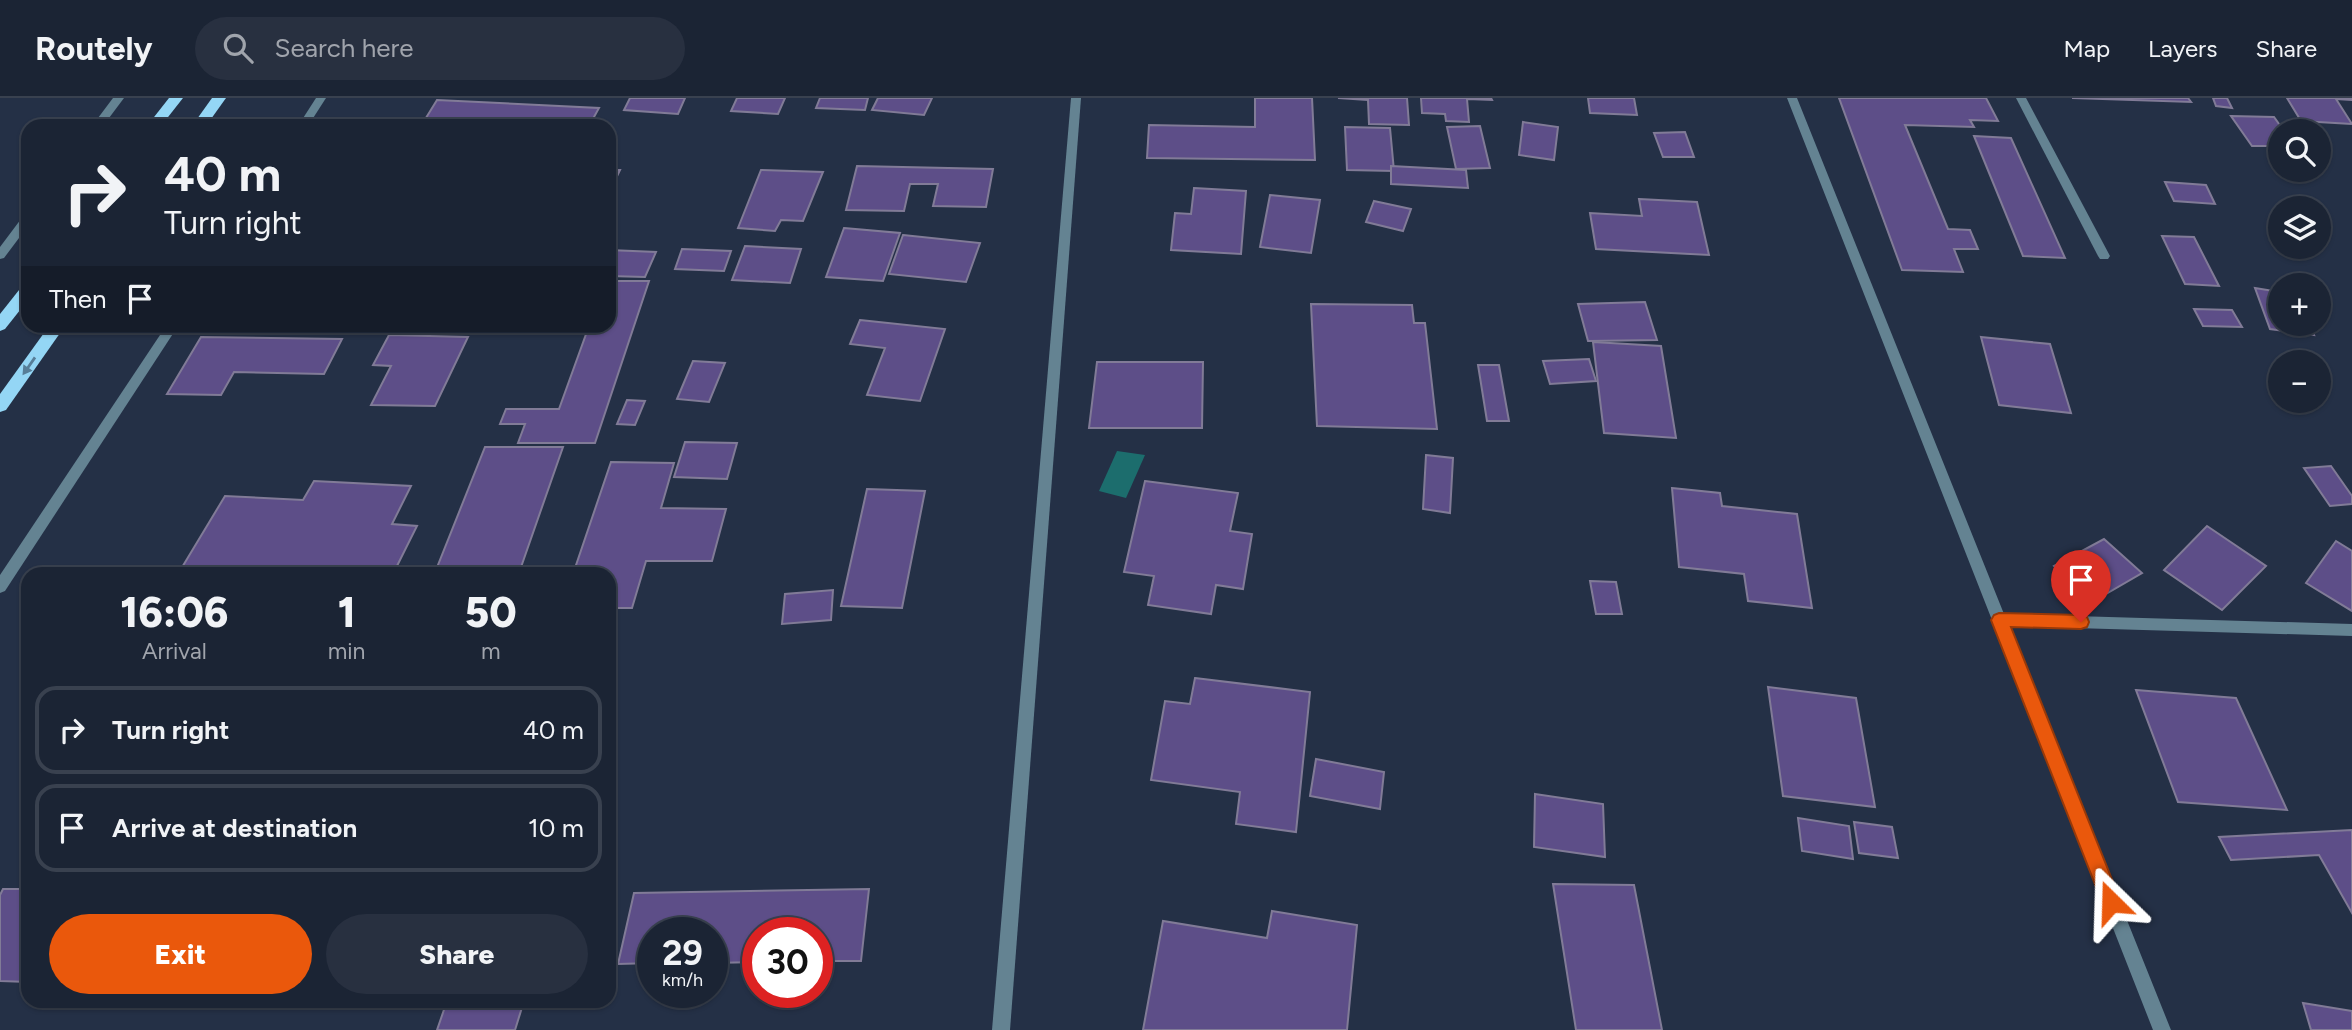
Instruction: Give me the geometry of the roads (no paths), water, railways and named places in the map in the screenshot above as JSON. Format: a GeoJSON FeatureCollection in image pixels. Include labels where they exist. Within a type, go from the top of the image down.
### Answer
{"type":"FeatureCollection","features":[{"type":"Feature","properties":{"kind":"main road"},"geometry":{"type":"LineString","coordinates":[[160,119],[176,98]]}},
{"type":"Feature","properties":{"kind":"main road"},"geometry":{"type":"LineString","coordinates":[[204,119],[219,98]]}},
{"type":"Feature","properties":{"kind":"main road"},"geometry":{"type":"LineString","coordinates":[[0,325],[21,298]]}},
{"type":"Feature","properties":{"kind":"main road"},"geometry":{"type":"LineString","coordinates":[[0,406],[52,333]]}},
{"type":"Feature","properties":{"kind":"street"},"geometry":{"type":"LineString","coordinates":[[102,119],[119,98]]}},
{"type":"Feature","properties":{"kind":"street"},"geometry":{"type":"LineString","coordinates":[[308,119],[321,98]]}},
{"type":"Feature","properties":{"kind":"street"},"geometry":{"type":"LineString","coordinates":[[1000,1030],[1076,98]]}},
{"type":"Feature","properties":{"kind":"street"},"geometry":{"type":"LineString","coordinates":[[1792,98],[2162,1030]]}},
{"type":"Feature","properties":{"kind":"street"},"geometry":{"type":"LineString","coordinates":[[2021,98],[2104,256]]}},
{"type":"Feature","properties":{"kind":"street"},"geometry":{"type":"LineString","coordinates":[[0,255],[21,227]]}},
{"type":"Feature","properties":{"kind":"street"},"geometry":{"type":"LineString","coordinates":[[0,587],[167,333]]}},
{"type":"Feature","properties":{"kind":"street"},"geometry":{"type":"LineString","coordinates":[[1999,620],[2352,630]]}}]}
